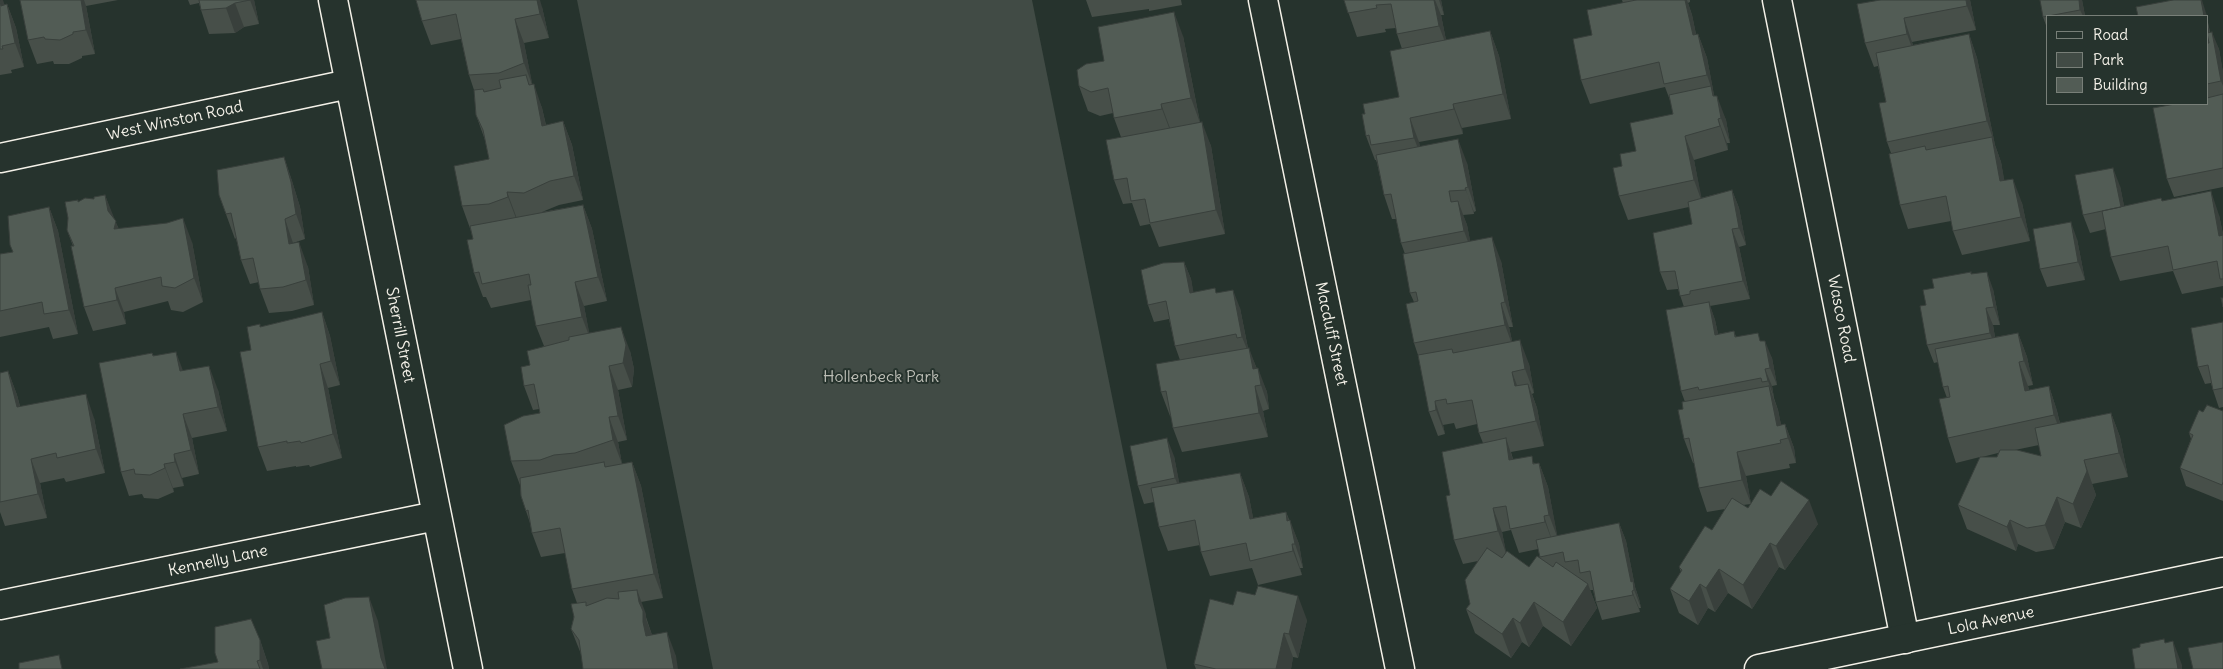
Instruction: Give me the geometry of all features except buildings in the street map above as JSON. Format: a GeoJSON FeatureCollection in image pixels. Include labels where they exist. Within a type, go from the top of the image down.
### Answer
{"type":"FeatureCollection","features":[{"type":"Feature","properties":{"kind":"street","name":"Sherrill Street"},"geometry":{"type":"LineString","coordinates":[[333,0],[468,669]]}},
{"type":"Feature","properties":{"kind":"street","name":"Macduff Street"},"geometry":{"type":"LineString","coordinates":[[1263,0],[1400,669]]}},
{"type":"Feature","properties":{"kind":"street","name":"Wasco Road"},"geometry":{"type":"LineString","coordinates":[[1777,0],[1905,639]]}},
{"type":"Feature","properties":{"kind":"street","name":"West Winston Road"},"geometry":{"type":"LineString","coordinates":[[0,158],[349,84]]}},
{"type":"Feature","properties":{"kind":"street","name":"Kennelly Lane"},"geometry":{"type":"LineString","coordinates":[[0,605],[436,516]]}},
{"type":"Feature","properties":{"kind":"street","name":"Lola Avenue"},"geometry":{"type":"LineString","coordinates":[[1759,669],[2223,572]]}},
{"type":"Feature","properties":{"kind":"green space","name":"Hollenbeck Park"},"geometry":{"type":"Polygon","coordinates":[[[577,0],[1032,0],[1167,669],[713,669],[577,0]]]}}]}
